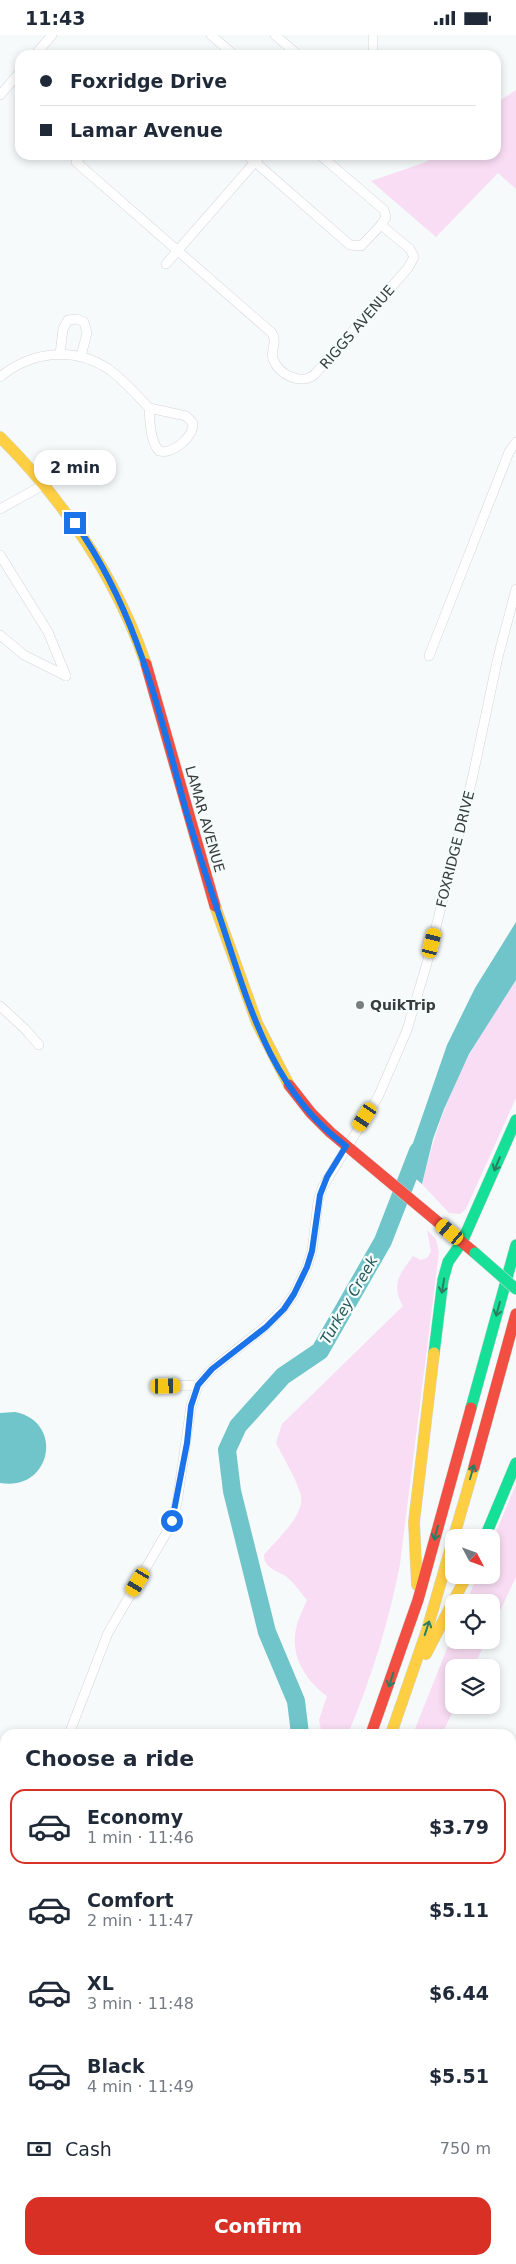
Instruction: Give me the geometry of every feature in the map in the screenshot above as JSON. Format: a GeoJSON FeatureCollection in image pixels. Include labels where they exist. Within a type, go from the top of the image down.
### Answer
{"type":"FeatureCollection","features":[{"type":"Feature","properties":{"kind":"main road","name":"LAMAR AVENUE"},"geometry":{"type":"LineString","coordinates":[[0,437],[45,484],[88,542],[120,601],[135,635],[153,688],[198,852],[249,1009],[260,1036],[284,1078],[302,1104],[328,1133],[438,1221],[516,1289]]}},
{"type":"Feature","properties":{"kind":"main road"},"geometry":{"type":"LineString","coordinates":[[418,1600],[414,1522],[440,1301],[448,1262],[462,1242],[516,1120]]}},
{"type":"Feature","properties":{"kind":"main road"},"geometry":{"type":"LineString","coordinates":[[373,1729],[418,1600],[516,1245]]}},
{"type":"Feature","properties":{"kind":"main road"},"geometry":{"type":"LineString","coordinates":[[392,1729],[407,1691],[452,1545],[516,1314]]}},
{"type":"Feature","properties":{"kind":"main road"},"geometry":{"type":"LineString","coordinates":[[488,1529],[516,1463]]}},
{"type":"Feature","properties":{"kind":"main road"},"geometry":{"type":"LineString","coordinates":[[407,1691],[462,1584]]}},
{"type":"Feature","properties":{"kind":"street"},"geometry":{"type":"LineString","coordinates":[[39,50],[52,35]]}},
{"type":"Feature","properties":{"kind":"street"},"geometry":{"type":"LineString","coordinates":[[211,35],[228,50]]}},
{"type":"Feature","properties":{"kind":"street"},"geometry":{"type":"LineString","coordinates":[[275,35],[292,50]]}},
{"type":"Feature","properties":{"kind":"street"},"geometry":{"type":"LineString","coordinates":[[373,35],[373,50]]}},
{"type":"Feature","properties":{"kind":"street"},"geometry":{"type":"LineString","coordinates":[[0,95],[15,78]]}},
{"type":"Feature","properties":{"kind":"street"},"geometry":{"type":"LineString","coordinates":[[78,160],[76,162],[178,251]]}},
{"type":"Feature","properties":{"kind":"street"},"geometry":{"type":"LineString","coordinates":[[166,264],[256,160]]}},
{"type":"Feature","properties":{"kind":"street"},"geometry":{"type":"LineString","coordinates":[[260,160],[350,245],[361,246],[386,219],[385,212],[326,160]]}},
{"type":"Feature","properties":{"kind":"street","name":"RIGGS AVENUE"},"geometry":{"type":"LineString","coordinates":[[178,251],[272,333],[275,340],[272,355],[280,368],[294,378],[306,380],[316,374],[413,261],[414,255],[410,249],[381,225]]}},
{"type":"Feature","properties":{"kind":"street"},"geometry":{"type":"LineString","coordinates":[[60,354],[65,324],[68,320],[77,319],[84,322],[87,331],[81,356]]}},
{"type":"Feature","properties":{"kind":"street"},"geometry":{"type":"LineString","coordinates":[[0,377],[26,361],[41,356],[60,354],[81,356],[110,369],[149,408],[187,417],[193,423],[192,431],[170,451],[159,451],[155,445],[150,426],[149,408]]}},
{"type":"Feature","properties":{"kind":"street"},"geometry":{"type":"LineString","coordinates":[[429,656],[509,452],[516,442]]}},
{"type":"Feature","properties":{"kind":"street"},"geometry":{"type":"LineString","coordinates":[[0,509],[45,484]]}},
{"type":"Feature","properties":{"kind":"street"},"geometry":{"type":"LineString","coordinates":[[0,555],[48,632],[66,675],[24,655],[0,635]]}},
{"type":"Feature","properties":{"kind":"street","name":"FOXRIDGE DRIVE"},"geometry":{"type":"LineString","coordinates":[[71,1729],[105,1639],[171,1525],[177,1503],[191,1406],[198,1385],[212,1369],[266,1327],[284,1309],[294,1294],[307,1267],[312,1251],[320,1195],[327,1177],[378,1097],[407,1030],[427,963],[453,859],[498,657],[516,589]]}},
{"type":"Feature","properties":{"kind":"street"},"geometry":{"type":"LineString","coordinates":[[0,1006],[25,1029],[38,1045]]}},
{"type":"Feature","properties":{"kind":"street"},"geometry":{"type":"LineString","coordinates":[[166,1386],[198,1385]]}},
{"type":"Feature","properties":{"kind":"shaded area"},"geometry":{"type":"Polygon","coordinates":[[[516,90],[516,189],[498,173],[436,237],[371,181],[429,160],[501,160],[501,100],[516,90]]]}},
{"type":"Feature","properties":{"kind":"shaded area"},"geometry":{"type":"Polygon","coordinates":[[[516,980],[516,1098],[466,1209],[460,1214],[449,1213],[422,1184],[431,1151],[441,1118],[461,1070],[480,1036],[516,980]]]}},
{"type":"Feature","properties":{"kind":"shaded area"},"geometry":{"type":"Polygon","coordinates":[[[427,1230],[436,1239],[439,1252],[396,1586],[378,1650],[350,1729],[321,1729],[319,1720],[327,1696],[306,1675],[295,1649],[297,1625],[307,1600],[291,1580],[266,1564],[264,1555],[294,1520],[301,1504],[301,1496],[297,1484],[276,1443],[282,1424],[403,1306],[399,1298],[397,1286],[401,1274],[413,1256],[421,1260],[427,1258],[431,1252],[427,1230]]]}},
{"type":"Feature","properties":{"kind":"shaded area"},"geometry":{"type":"Polygon","coordinates":[[[516,1484],[516,1577],[500,1611],[500,1594],[470,1594],[474,1584],[500,1584],[500,1529],[497,1529],[516,1484]]]}},
{"type":"Feature","properties":{"kind":"shaded area"},"geometry":{"type":"Polygon","coordinates":[[[447,1649],[482,1649],[478,1659],[445,1659],[445,1714],[452,1714],[444,1729],[415,1729],[447,1649]]]}},
{"type":"Feature","properties":{"kind":"water"},"geometry":{"type":"Polygon","coordinates":[[[516,922],[516,980],[469,1054],[444,1109],[433,1139],[422,1184],[404,1169],[447,1045],[475,988],[516,922]]]}},
{"type":"Feature","properties":{"kind":"water"},"geometry":{"type":"Polygon","coordinates":[[[15,1412],[31,1418],[41,1429],[46,1441],[45,1455],[40,1467],[31,1477],[17,1483],[0,1483],[0,1413],[15,1412]]]}},
{"type":"Feature","properties":{"kind":"waterway","name":"Turkey Creek"},"geometry":{"type":"LineString","coordinates":[[299,1729],[296,1701],[267,1632],[232,1491],[227,1450],[238,1426],[283,1376],[320,1351],[383,1241],[418,1151]]}},
{"type":"Feature","properties":{"kind":"traffic: fast"},"geometry":{"type":"LineString","coordinates":[[434,1353],[443,1280],[448,1262],[462,1242],[516,1120]]}},
{"type":"Feature","properties":{"kind":"traffic: fast"},"geometry":{"type":"LineString","coordinates":[[471,1408],[516,1245]]}},
{"type":"Feature","properties":{"kind":"traffic: fast"},"geometry":{"type":"LineString","coordinates":[[475,1253],[516,1289]]}},
{"type":"Feature","properties":{"kind":"traffic: fast"},"geometry":{"type":"LineString","coordinates":[[488,1529],[516,1463]]}},
{"type":"Feature","properties":{"kind":"traffic: slow"},"geometry":{"type":"LineString","coordinates":[[0,437],[46,488],[86,542],[120,601],[146,664]]}},
{"type":"Feature","properties":{"kind":"traffic: slow"},"geometry":{"type":"LineString","coordinates":[[215,906],[257,1023],[289,1085]]}},
{"type":"Feature","properties":{"kind":"traffic: slow"},"geometry":{"type":"LineString","coordinates":[[417,1585],[414,1522],[434,1353]]}},
{"type":"Feature","properties":{"kind":"traffic: slow"},"geometry":{"type":"LineString","coordinates":[[393,1729],[427,1630],[474,1467]]}},
{"type":"Feature","properties":{"kind":"traffic: slow"},"geometry":{"type":"LineString","coordinates":[[426,1654],[462,1584]]}},
{"type":"Feature","properties":{"kind":"traffic: jam"},"geometry":{"type":"LineString","coordinates":[[146,664],[215,906]]}},
{"type":"Feature","properties":{"kind":"traffic: jam"},"geometry":{"type":"LineString","coordinates":[[289,1085],[311,1113],[330,1132],[475,1253]]}},
{"type":"Feature","properties":{"kind":"traffic: jam"},"geometry":{"type":"LineString","coordinates":[[474,1467],[516,1314]]}},
{"type":"Feature","properties":{"kind":"traffic: jam"},"geometry":{"type":"LineString","coordinates":[[373,1729],[418,1600],[471,1408]]}},
{"type":"Feature","properties":{"kind":"place","name":"QuikTrip"},"geometry":{"type":"Point","coordinates":[360,1005]}},
{"type":"Feature","properties":{"kind":"route"},"geometry":{"type":"LineString","coordinates":[[75,523],[107,575],[142,652],[198,852],[249,1009],[260,1036],[284,1078],[302,1104],[328,1133],[346,1146],[322,1188],[318,1202],[316,1231],[312,1251],[302,1280],[294,1294],[284,1309],[266,1327],[212,1369],[198,1385],[191,1406],[187,1443],[177,1503],[172,1521]]}}]}
